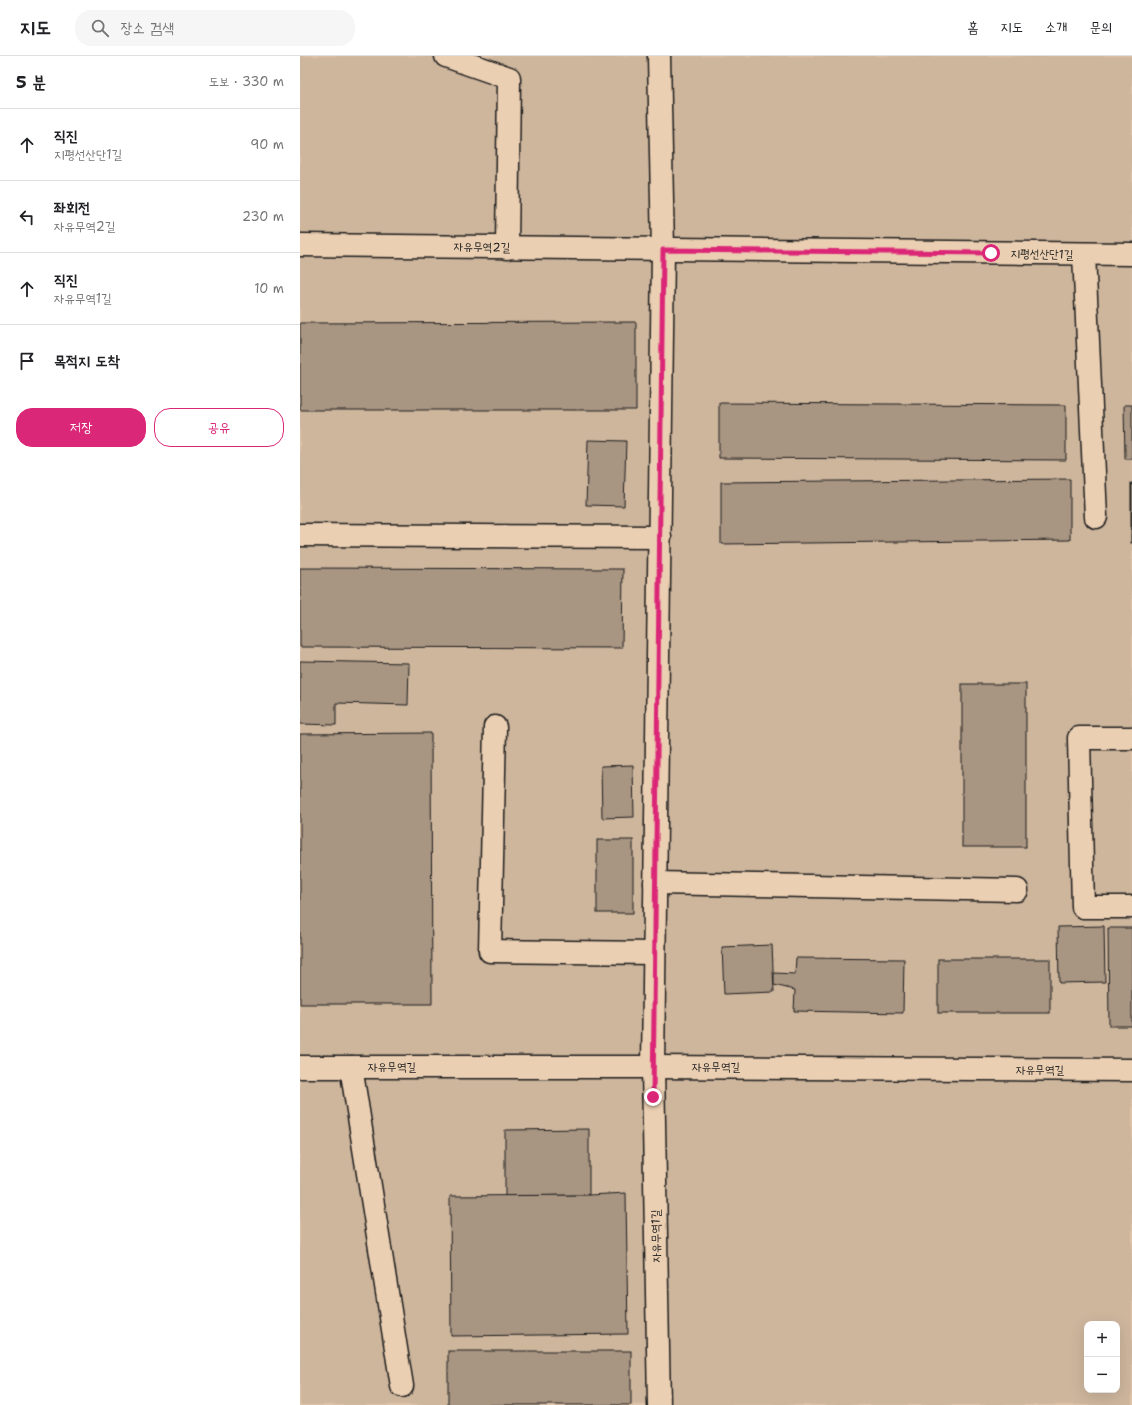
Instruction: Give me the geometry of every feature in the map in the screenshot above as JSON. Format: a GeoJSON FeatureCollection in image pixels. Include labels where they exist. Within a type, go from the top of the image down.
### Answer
{"type":"FeatureCollection","features":[{"type":"Feature","properties":{"kind":"street"},"geometry":{"type":"LineString","coordinates":[[446,56],[509,78],[507,248]]}},
{"type":"Feature","properties":{"kind":"street"},"geometry":{"type":"LineString","coordinates":[[653,1067],[663,250],[659,56]]}},
{"type":"Feature","properties":{"kind":"street","name":"자유무역2길"},"geometry":{"type":"LineString","coordinates":[[300,245],[663,250]]}},
{"type":"Feature","properties":{"kind":"street","name":"지평선산단1길"},"geometry":{"type":"LineString","coordinates":[[663,250],[1132,254]]}},
{"type":"Feature","properties":{"kind":"street"},"geometry":{"type":"LineString","coordinates":[[1084,254],[1096,517]]}},
{"type":"Feature","properties":{"kind":"street"},"geometry":{"type":"LineString","coordinates":[[300,535],[660,537]]}},
{"type":"Feature","properties":{"kind":"street"},"geometry":{"type":"LineString","coordinates":[[495,727],[490,951],[654,953]]}},
{"type":"Feature","properties":{"kind":"street"},"geometry":{"type":"LineString","coordinates":[[1132,738],[1079,738],[1082,907],[1132,907]]}},
{"type":"Feature","properties":{"kind":"street"},"geometry":{"type":"LineString","coordinates":[[655,883],[1017,890]]}},
{"type":"Feature","properties":{"kind":"street","name":"자유무역길"},"geometry":{"type":"LineString","coordinates":[[300,1067],[653,1067],[1132,1070]]}},
{"type":"Feature","properties":{"kind":"street"},"geometry":{"type":"LineString","coordinates":[[351,1067],[402,1386]]}},
{"type":"Feature","properties":{"kind":"street","name":"자유무역1길"},"geometry":{"type":"LineString","coordinates":[[653,1067],[659,1405]]}},
{"type":"Feature","properties":{"kind":"shaded area"},"geometry":{"type":"Polygon","coordinates":[[[300,56],[1132,56],[1132,1405],[300,1405],[300,56]]]}},
{"type":"Feature","properties":{"kind":"building"},"geometry":{"type":"Polygon","coordinates":[[[636,322],[636,410],[300,410],[300,323],[636,322]]]}},
{"type":"Feature","properties":{"kind":"building"},"geometry":{"type":"Polygon","coordinates":[[[719,403],[1066,405],[1066,460],[719,458],[719,403]]]}},
{"type":"Feature","properties":{"kind":"building"},"geometry":{"type":"Polygon","coordinates":[[[1124,405],[1132,405],[1132,459],[1125,459],[1124,405]]]}},
{"type":"Feature","properties":{"kind":"building"},"geometry":{"type":"Polygon","coordinates":[[[588,440],[626,441],[624,506],[586,505],[588,440]]]}},
{"type":"Feature","properties":{"kind":"building"},"geometry":{"type":"Polygon","coordinates":[[[1070,479],[1070,540],[721,544],[721,482],[1070,479]]]}},
{"type":"Feature","properties":{"kind":"building"},"geometry":{"type":"Polygon","coordinates":[[[1132,483],[1132,543],[1131,543],[1132,483]]]}},
{"type":"Feature","properties":{"kind":"building"},"geometry":{"type":"Polygon","coordinates":[[[300,568],[623,569],[622,648],[300,647],[300,568]]]}},
{"type":"Feature","properties":{"kind":"building"},"geometry":{"type":"Polygon","coordinates":[[[300,661],[409,663],[408,705],[336,703],[336,725],[300,724],[300,661]]]}},
{"type":"Feature","properties":{"kind":"building"},"geometry":{"type":"Polygon","coordinates":[[[962,684],[1026,684],[1026,847],[962,847],[962,684]]]}},
{"type":"Feature","properties":{"kind":"building"},"geometry":{"type":"Polygon","coordinates":[[[431,733],[432,1004],[300,1004],[300,734],[431,733]]]}},
{"type":"Feature","properties":{"kind":"building"},"geometry":{"type":"Polygon","coordinates":[[[633,765],[634,817],[602,818],[601,766],[633,765]]]}},
{"type":"Feature","properties":{"kind":"building"},"geometry":{"type":"Polygon","coordinates":[[[597,840],[633,840],[633,913],[597,913],[597,840]]]}},
{"type":"Feature","properties":{"kind":"building"},"geometry":{"type":"Polygon","coordinates":[[[1104,926],[1105,982],[1059,983],[1058,927],[1104,926]]]}},
{"type":"Feature","properties":{"kind":"building"},"geometry":{"type":"Polygon","coordinates":[[[1108,928],[1132,928],[1132,1026],[1109,1026],[1108,928]]]}},
{"type":"Feature","properties":{"kind":"building"},"geometry":{"type":"Polygon","coordinates":[[[772,945],[774,992],[724,994],[722,947],[772,945]]]}},
{"type":"Feature","properties":{"kind":"building"},"geometry":{"type":"Polygon","coordinates":[[[796,958],[904,959],[903,1013],[794,1011],[795,990],[774,985],[774,973],[795,974],[796,958]]]}},
{"type":"Feature","properties":{"kind":"building"},"geometry":{"type":"Polygon","coordinates":[[[938,959],[1050,959],[1050,1013],[938,1013],[938,959]]]}},
{"type":"Feature","properties":{"kind":"building"},"geometry":{"type":"Polygon","coordinates":[[[589,1129],[589,1195],[505,1196],[505,1130],[589,1129]]]}},
{"type":"Feature","properties":{"kind":"building"},"geometry":{"type":"Polygon","coordinates":[[[626,1193],[628,1334],[451,1336],[450,1196],[589,1195],[626,1193]]]}},
{"type":"Feature","properties":{"kind":"building"},"geometry":{"type":"Polygon","coordinates":[[[448,1351],[631,1351],[631,1405],[448,1405],[448,1351]]]}},
{"type":"Feature","properties":{"kind":"route"},"geometry":{"type":"LineString","coordinates":[[653,1097],[663,250],[991,253]]}}]}
